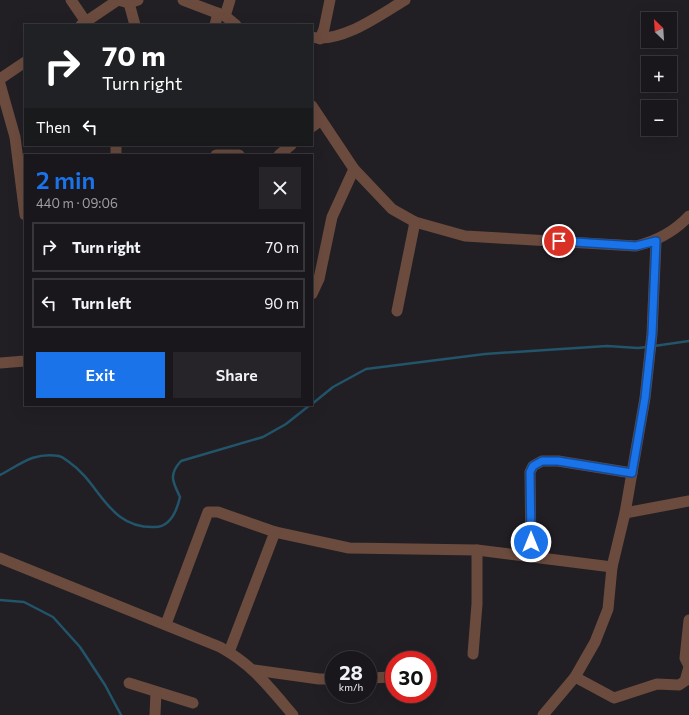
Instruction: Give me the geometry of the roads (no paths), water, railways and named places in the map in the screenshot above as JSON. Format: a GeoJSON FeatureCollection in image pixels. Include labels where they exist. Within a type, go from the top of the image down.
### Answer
{"type":"FeatureCollection","features":[{"type":"Feature","properties":{"kind":"street"},"geometry":{"type":"LineString","coordinates":[[71,0],[84,23],[118,0],[133,2],[135,24]]}},
{"type":"Feature","properties":{"kind":"street"},"geometry":{"type":"LineString","coordinates":[[183,0],[197,3],[221,14],[235,24]]}},
{"type":"Feature","properties":{"kind":"street"},"geometry":{"type":"LineString","coordinates":[[216,24],[230,0]]}},
{"type":"Feature","properties":{"kind":"street"},"geometry":{"type":"LineString","coordinates":[[316,38],[324,29],[330,0]]}},
{"type":"Feature","properties":{"kind":"street"},"geometry":{"type":"LineString","coordinates":[[316,38],[351,31],[405,0]]}},
{"type":"Feature","properties":{"kind":"street"},"geometry":{"type":"LineString","coordinates":[[0,79],[24,63]]}},
{"type":"Feature","properties":{"kind":"street"},"geometry":{"type":"LineString","coordinates":[[0,84],[20,136],[24,199]]}},
{"type":"Feature","properties":{"kind":"street"},"geometry":{"type":"LineString","coordinates":[[313,108],[354,169],[392,209],[414,222],[465,236],[636,246],[656,241],[683,223],[689,216]]}},
{"type":"Feature","properties":{"kind":"street"},"geometry":{"type":"LineString","coordinates":[[313,127],[321,120]]}},
{"type":"Feature","properties":{"kind":"street"},"geometry":{"type":"LineString","coordinates":[[281,154],[290,146]]}},
{"type":"Feature","properties":{"kind":"street"},"geometry":{"type":"LineString","coordinates":[[220,154],[234,151]]}},
{"type":"Feature","properties":{"kind":"street"},"geometry":{"type":"LineString","coordinates":[[313,292],[319,279],[332,217],[354,169]]}},
{"type":"Feature","properties":{"kind":"street"},"geometry":{"type":"LineString","coordinates":[[397,311],[414,222]]}},
{"type":"Feature","properties":{"kind":"street"},"geometry":{"type":"LineString","coordinates":[[543,715],[574,677],[595,642],[608,609],[612,567],[625,513],[647,380],[652,334],[656,241]]}},
{"type":"Feature","properties":{"kind":"street"},"geometry":{"type":"LineString","coordinates":[[0,363],[24,361]]}},
{"type":"Feature","properties":{"kind":"street"},"geometry":{"type":"LineString","coordinates":[[531,556],[530,472],[533,466],[542,461],[558,461],[632,473]]}},
{"type":"Feature","properties":{"kind":"street"},"geometry":{"type":"LineString","coordinates":[[625,513],[689,501]]}},
{"type":"Feature","properties":{"kind":"street"},"geometry":{"type":"LineString","coordinates":[[166,624],[208,512],[218,512],[275,532],[349,548],[477,550],[612,567]]}},
{"type":"Feature","properties":{"kind":"street"},"geometry":{"type":"LineString","coordinates":[[229,652],[275,532]]}},
{"type":"Feature","properties":{"kind":"street"},"geometry":{"type":"LineString","coordinates":[[473,654],[477,604],[477,550]]}},
{"type":"Feature","properties":{"kind":"street"},"geometry":{"type":"LineString","coordinates":[[0,558],[166,624],[229,652],[254,670],[293,715]]}},
{"type":"Feature","properties":{"kind":"street"},"geometry":{"type":"LineString","coordinates":[[574,677],[614,698],[658,684],[679,685],[685,681],[689,666],[685,658],[689,620]]}},
{"type":"Feature","properties":{"kind":"street"},"geometry":{"type":"LineString","coordinates":[[254,670],[325,679]]}},
{"type":"Feature","properties":{"kind":"street"},"geometry":{"type":"LineString","coordinates":[[129,683],[193,703]]}},
{"type":"Feature","properties":{"kind":"street"},"geometry":{"type":"LineString","coordinates":[[155,715],[156,692]]}},
{"type":"Feature","properties":{"kind":"waterway"},"geometry":{"type":"LineString","coordinates":[[654,346],[689,341]]}},
{"type":"Feature","properties":{"kind":"waterway"},"geometry":{"type":"LineString","coordinates":[[313,403],[333,387],[366,369],[485,354],[607,346],[638,348],[647,347]]}},
{"type":"Feature","properties":{"kind":"waterway"},"geometry":{"type":"LineString","coordinates":[[0,475],[34,457],[50,455],[60,456],[80,471],[106,504],[126,521],[139,526],[160,526],[169,521],[179,502],[180,497],[174,483],[173,475],[174,470],[181,461],[263,437],[286,424],[309,406]]}},
{"type":"Feature","properties":{"kind":"waterway"},"geometry":{"type":"LineString","coordinates":[[0,600],[24,602],[53,617],[80,647],[105,685],[121,715]]}}]}
